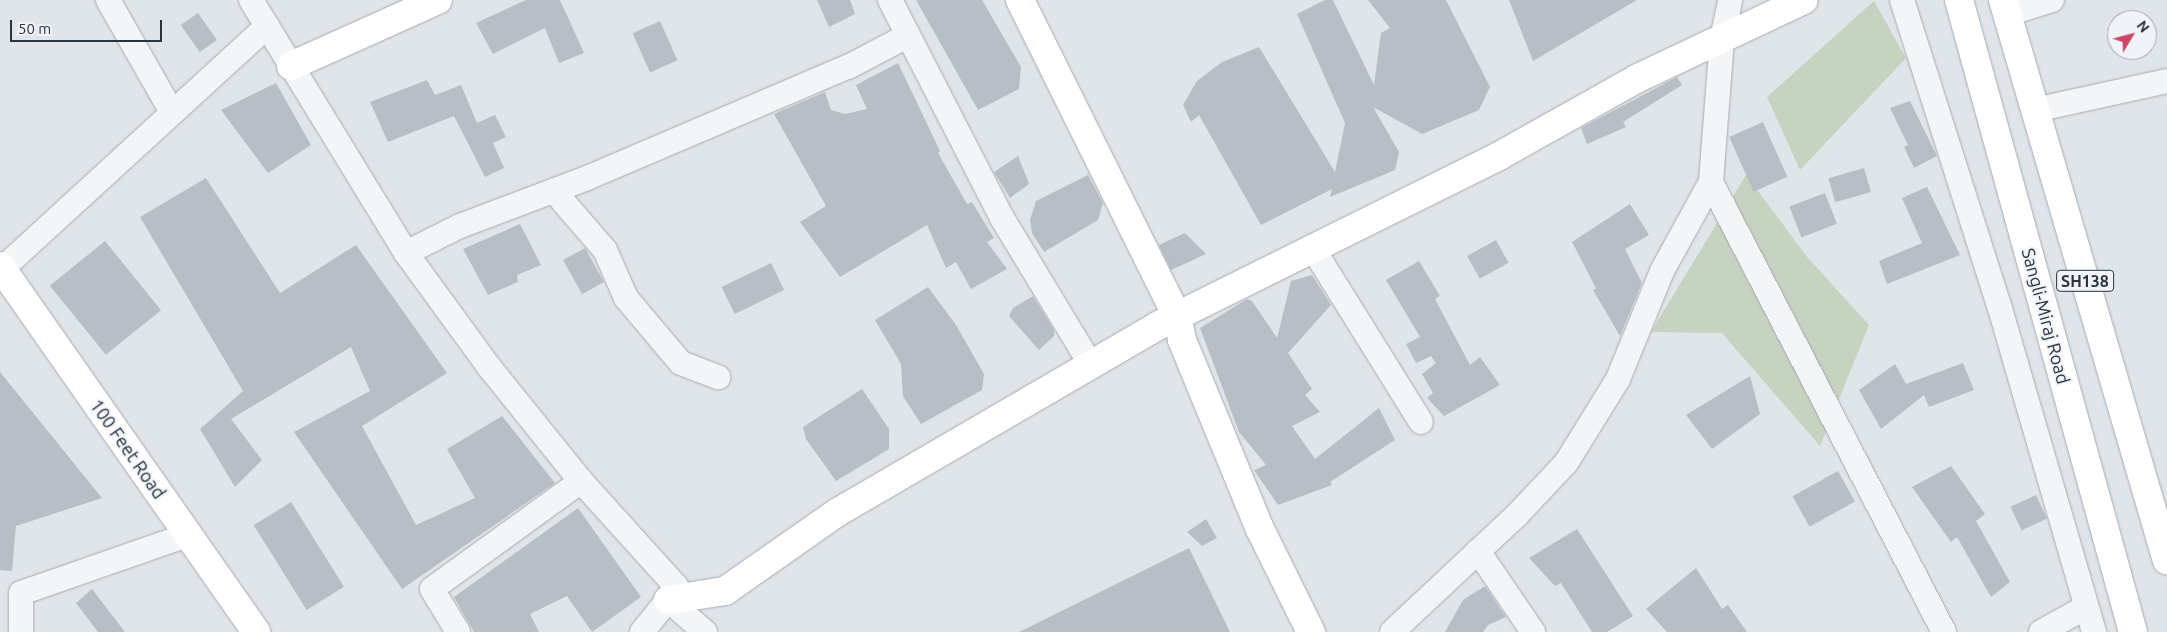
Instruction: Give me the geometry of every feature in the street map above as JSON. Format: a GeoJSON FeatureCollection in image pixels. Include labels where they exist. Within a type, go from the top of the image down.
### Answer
{"type":"FeatureCollection","features":[{"type":"Feature","properties":{"kind":"main road"},"geometry":{"type":"LineString","coordinates":[[291,66],[438,0]]}},
{"type":"Feature","properties":{"kind":"main road"},"geometry":{"type":"LineString","coordinates":[[1020,0],[1177,316],[1182,340],[1260,529],[1311,632]]}},
{"type":"Feature","properties":{"kind":"main road"},"geometry":{"type":"LineString","coordinates":[[668,600],[725,591],[838,512],[1177,316],[1312,247],[1499,156],[1638,78],[1804,0]]}},
{"type":"Feature","properties":{"kind":"main road","name":"Sangli-Miraj Road"},"geometry":{"type":"LineString","coordinates":[[1959,0],[2133,632]]}},
{"type":"Feature","properties":{"kind":"main road","name":"SH138"},"geometry":{"type":"LineString","coordinates":[[2005,7],[2167,561]]}},
{"type":"Feature","properties":{"kind":"main road","name":"100 Feet Road"},"geometry":{"type":"LineString","coordinates":[[1,267],[256,632]]}},
{"type":"Feature","properties":{"kind":"street"},"geometry":{"type":"LineString","coordinates":[[108,0],[172,112]]}},
{"type":"Feature","properties":{"kind":"street"},"geometry":{"type":"LineString","coordinates":[[251,0],[406,253],[490,368],[581,481],[676,586],[668,600],[642,632]]}},
{"type":"Feature","properties":{"kind":"street"},"geometry":{"type":"LineString","coordinates":[[890,0],[1002,218],[1091,366]]}},
{"type":"Feature","properties":{"kind":"street"},"geometry":{"type":"LineString","coordinates":[[1392,632],[1516,516],[1571,454],[1618,379],[1662,272],[1711,182],[1722,38],[1730,0]]}},
{"type":"Feature","properties":{"kind":"street"},"geometry":{"type":"LineString","coordinates":[[1902,0],[1999,305],[2094,632]]}},
{"type":"Feature","properties":{"kind":"street"},"geometry":{"type":"LineString","coordinates":[[2005,7],[2052,0]]}},
{"type":"Feature","properties":{"kind":"street"},"geometry":{"type":"LineString","coordinates":[[1,267],[267,26]]}},
{"type":"Feature","properties":{"kind":"street"},"geometry":{"type":"LineString","coordinates":[[406,253],[460,226],[554,191],[850,66],[907,36]]}},
{"type":"Feature","properties":{"kind":"street"},"geometry":{"type":"LineString","coordinates":[[2035,110],[2167,81]]}},
{"type":"Feature","properties":{"kind":"street"},"geometry":{"type":"LineString","coordinates":[[1711,182],[1944,632]]}},
{"type":"Feature","properties":{"kind":"street"},"geometry":{"type":"LineString","coordinates":[[554,191],[605,250],[626,298],[681,363],[718,377]]}},
{"type":"Feature","properties":{"kind":"street"},"geometry":{"type":"LineString","coordinates":[[1312,247],[1421,422]]}},
{"type":"Feature","properties":{"kind":"street"},"geometry":{"type":"LineString","coordinates":[[458,632],[432,589],[581,481]]}},
{"type":"Feature","properties":{"kind":"street"},"geometry":{"type":"LineString","coordinates":[[21,632],[21,593],[188,535]]}},
{"type":"Feature","properties":{"kind":"street"},"geometry":{"type":"LineString","coordinates":[[1478,551],[1533,632]]}},
{"type":"Feature","properties":{"kind":"street"},"geometry":{"type":"LineString","coordinates":[[668,600],[705,632]]}},
{"type":"Feature","properties":{"kind":"street"},"geometry":{"type":"LineString","coordinates":[[2040,632],[2086,608]]}},
{"type":"Feature","properties":{"kind":"green space"},"geometry":{"type":"Polygon","coordinates":[[[1874,1],[1906,58],[1800,170],[1767,97],[1874,1]]]}},
{"type":"Feature","properties":{"kind":"green space"},"geometry":{"type":"Polygon","coordinates":[[[1746,175],[1808,258],[1869,325],[1820,446],[1722,333],[1651,332],[1746,175]]]}},
{"type":"Feature","properties":{"kind":"building"},"geometry":{"type":"Polygon","coordinates":[[[526,0],[560,0],[584,53],[559,63],[545,28],[493,54],[476,23],[526,0]]]}},
{"type":"Feature","properties":{"kind":"building"},"geometry":{"type":"Polygon","coordinates":[[[817,0],[850,0],[855,14],[829,27],[817,0]]]}},
{"type":"Feature","properties":{"kind":"building"},"geometry":{"type":"Polygon","coordinates":[[[916,0],[982,0],[1021,67],[1019,89],[978,110],[916,0]]]}},
{"type":"Feature","properties":{"kind":"building"},"geometry":{"type":"Polygon","coordinates":[[[1325,0],[1333,0],[1374,85],[1381,33],[1390,28],[1368,0],[1446,0],[1490,87],[1479,110],[1422,134],[1373,107],[1399,152],[1395,170],[1330,197],[1332,189],[1261,225],[1199,115],[1191,122],[1183,105],[1197,81],[1222,62],[1259,47],[1335,172],[1345,123],[1297,14],[1325,0]]]}},
{"type":"Feature","properties":{"kind":"building"},"geometry":{"type":"Polygon","coordinates":[[[1509,0],[1637,0],[1533,61],[1509,0]]]}},
{"type":"Feature","properties":{"kind":"building"},"geometry":{"type":"Polygon","coordinates":[[[198,13],[217,40],[200,52],[181,25],[198,13]]]}},
{"type":"Feature","properties":{"kind":"building"},"geometry":{"type":"Polygon","coordinates":[[[660,21],[677,60],[650,72],[633,33],[660,21]]]}},
{"type":"Feature","properties":{"kind":"building"},"geometry":{"type":"Polygon","coordinates":[[[898,63],[940,151],[938,153],[967,204],[972,202],[994,238],[987,242],[1007,269],[971,289],[956,262],[946,268],[927,225],[840,277],[800,222],[826,206],[774,114],[825,92],[831,110],[845,114],[867,109],[856,85],[898,63]]]}},
{"type":"Feature","properties":{"kind":"building"},"geometry":{"type":"Polygon","coordinates":[[[1677,77],[1682,85],[1623,122],[1626,127],[1587,144],[1581,128],[1677,77]]]}},
{"type":"Feature","properties":{"kind":"building"},"geometry":{"type":"Polygon","coordinates":[[[427,80],[435,95],[461,85],[477,123],[495,115],[506,137],[493,143],[504,168],[485,177],[454,116],[388,142],[370,102],[427,80]]]}},
{"type":"Feature","properties":{"kind":"building"},"geometry":{"type":"Polygon","coordinates":[[[276,83],[311,145],[268,173],[221,110],[276,83]]]}},
{"type":"Feature","properties":{"kind":"building"},"geometry":{"type":"Polygon","coordinates":[[[1910,101],[1937,156],[1914,168],[1904,147],[1908,145],[1890,108],[1910,101]]]}},
{"type":"Feature","properties":{"kind":"building"},"geometry":{"type":"Polygon","coordinates":[[[1763,122],[1787,177],[1754,192],[1729,137],[1763,122]]]}},
{"type":"Feature","properties":{"kind":"building"},"geometry":{"type":"Polygon","coordinates":[[[1018,156],[1029,184],[1010,198],[994,172],[1018,156]]]}},
{"type":"Feature","properties":{"kind":"building"},"geometry":{"type":"Polygon","coordinates":[[[1864,168],[1871,192],[1835,202],[1828,178],[1864,168]]]}},
{"type":"Feature","properties":{"kind":"building"},"geometry":{"type":"Polygon","coordinates":[[[1088,175],[1103,203],[1098,220],[1044,252],[1032,233],[1030,220],[1036,201],[1088,175]]]}},
{"type":"Feature","properties":{"kind":"building"},"geometry":{"type":"Polygon","coordinates":[[[206,178],[280,293],[356,245],[447,373],[362,426],[416,525],[475,498],[447,449],[502,416],[555,483],[402,589],[294,432],[370,391],[351,347],[231,419],[262,460],[235,487],[200,429],[243,391],[140,217],[206,178]]]}},
{"type":"Feature","properties":{"kind":"building"},"geometry":{"type":"Polygon","coordinates":[[[1927,187],[1960,255],[1887,284],[1879,261],[1922,243],[1902,198],[1927,187]]]}},
{"type":"Feature","properties":{"kind":"building"},"geometry":{"type":"Polygon","coordinates":[[[1825,193],[1837,224],[1801,237],[1790,207],[1825,193]]]}},
{"type":"Feature","properties":{"kind":"building"},"geometry":{"type":"Polygon","coordinates":[[[1630,204],[1649,235],[1625,249],[1642,283],[1620,336],[1593,290],[1596,288],[1572,242],[1630,204]]]}},
{"type":"Feature","properties":{"kind":"building"},"geometry":{"type":"Polygon","coordinates":[[[520,224],[541,265],[517,275],[518,282],[488,295],[463,249],[520,224]]]}},
{"type":"Feature","properties":{"kind":"building"},"geometry":{"type":"Polygon","coordinates":[[[1185,233],[1206,254],[1171,270],[1159,245],[1185,233]]]}},
{"type":"Feature","properties":{"kind":"building"},"geometry":{"type":"Polygon","coordinates":[[[1496,240],[1509,263],[1480,279],[1467,256],[1496,240]]]}},
{"type":"Feature","properties":{"kind":"building"},"geometry":{"type":"Polygon","coordinates":[[[105,241],[161,310],[106,355],[50,286],[105,241]]]}},
{"type":"Feature","properties":{"kind":"building"},"geometry":{"type":"Polygon","coordinates":[[[585,248],[604,282],[582,294],[563,260],[585,248]]]}},
{"type":"Feature","properties":{"kind":"building"},"geometry":{"type":"Polygon","coordinates":[[[1419,261],[1440,296],[1435,299],[1470,365],[1480,357],[1500,385],[1444,416],[1427,398],[1433,393],[1422,374],[1436,363],[1431,356],[1416,363],[1406,344],[1420,337],[1386,280],[1419,261]]]}},
{"type":"Feature","properties":{"kind":"building"},"geometry":{"type":"Polygon","coordinates":[[[771,263],[784,290],[735,314],[722,287],[771,263]]]}},
{"type":"Feature","properties":{"kind":"building"},"geometry":{"type":"Polygon","coordinates":[[[1312,275],[1331,305],[1288,353],[1312,389],[1305,395],[1320,412],[1292,426],[1315,459],[1379,408],[1395,440],[1330,482],[1332,485],[1278,505],[1254,470],[1266,465],[1239,432],[1200,328],[1247,299],[1252,301],[1277,338],[1291,281],[1312,275]]]}},
{"type":"Feature","properties":{"kind":"building"},"geometry":{"type":"Polygon","coordinates":[[[928,287],[956,325],[984,374],[982,390],[921,424],[903,396],[901,364],[875,320],[928,287]]]}},
{"type":"Feature","properties":{"kind":"building"},"geometry":{"type":"Polygon","coordinates":[[[1033,296],[1054,330],[1054,336],[1039,350],[1009,316],[1013,308],[1033,296]]]}},
{"type":"Feature","properties":{"kind":"building"},"geometry":{"type":"Polygon","coordinates":[[[1963,363],[1974,390],[1929,407],[1924,395],[1881,429],[1859,390],[1895,364],[1906,384],[1963,363]]]}},
{"type":"Feature","properties":{"kind":"building"},"geometry":{"type":"Polygon","coordinates":[[[0,372],[102,498],[16,526],[12,571],[0,570],[0,372]]]}},
{"type":"Feature","properties":{"kind":"building"},"geometry":{"type":"Polygon","coordinates":[[[1750,376],[1760,414],[1712,449],[1686,415],[1750,376]]]}},
{"type":"Feature","properties":{"kind":"building"},"geometry":{"type":"Polygon","coordinates":[[[862,389],[889,429],[889,449],[836,481],[806,439],[803,427],[862,389]]]}},
{"type":"Feature","properties":{"kind":"building"},"geometry":{"type":"Polygon","coordinates":[[[1951,466],[1985,514],[1976,521],[2010,582],[1991,597],[1957,537],[1951,542],[1912,487],[1951,466]]]}},
{"type":"Feature","properties":{"kind":"building"},"geometry":{"type":"Polygon","coordinates":[[[1838,471],[1855,502],[1809,527],[1793,496],[1838,471]]]}},
{"type":"Feature","properties":{"kind":"building"},"geometry":{"type":"Polygon","coordinates":[[[2036,495],[2047,519],[2022,530],[2011,507],[2036,495]]]}},
{"type":"Feature","properties":{"kind":"building"},"geometry":{"type":"Polygon","coordinates":[[[291,502],[344,587],[307,610],[254,525],[291,502]]]}},
{"type":"Feature","properties":{"kind":"building"},"geometry":{"type":"Polygon","coordinates":[[[578,508],[641,597],[592,632],[567,596],[530,614],[539,632],[474,632],[454,597],[578,508]]]}},
{"type":"Feature","properties":{"kind":"building"},"geometry":{"type":"Polygon","coordinates":[[[1206,519],[1217,538],[1202,546],[1187,532],[1206,519]]]}},
{"type":"Feature","properties":{"kind":"building"},"geometry":{"type":"Polygon","coordinates":[[[1577,529],[1633,616],[1607,632],[1592,632],[1561,583],[1555,586],[1529,558],[1577,529]]]}},
{"type":"Feature","properties":{"kind":"building"},"geometry":{"type":"Polygon","coordinates":[[[1189,548],[1230,632],[1019,632],[1189,548]]]}},
{"type":"Feature","properties":{"kind":"building"},"geometry":{"type":"Polygon","coordinates":[[[1696,568],[1722,609],[1728,605],[1747,632],[1667,632],[1646,609],[1696,568]]]}},
{"type":"Feature","properties":{"kind":"building"},"geometry":{"type":"Polygon","coordinates":[[[1485,586],[1506,617],[1488,625],[1483,632],[1445,632],[1463,600],[1485,586]]]}},
{"type":"Feature","properties":{"kind":"building"},"geometry":{"type":"Polygon","coordinates":[[[92,589],[125,632],[98,632],[76,603],[92,589]]]}}]}
